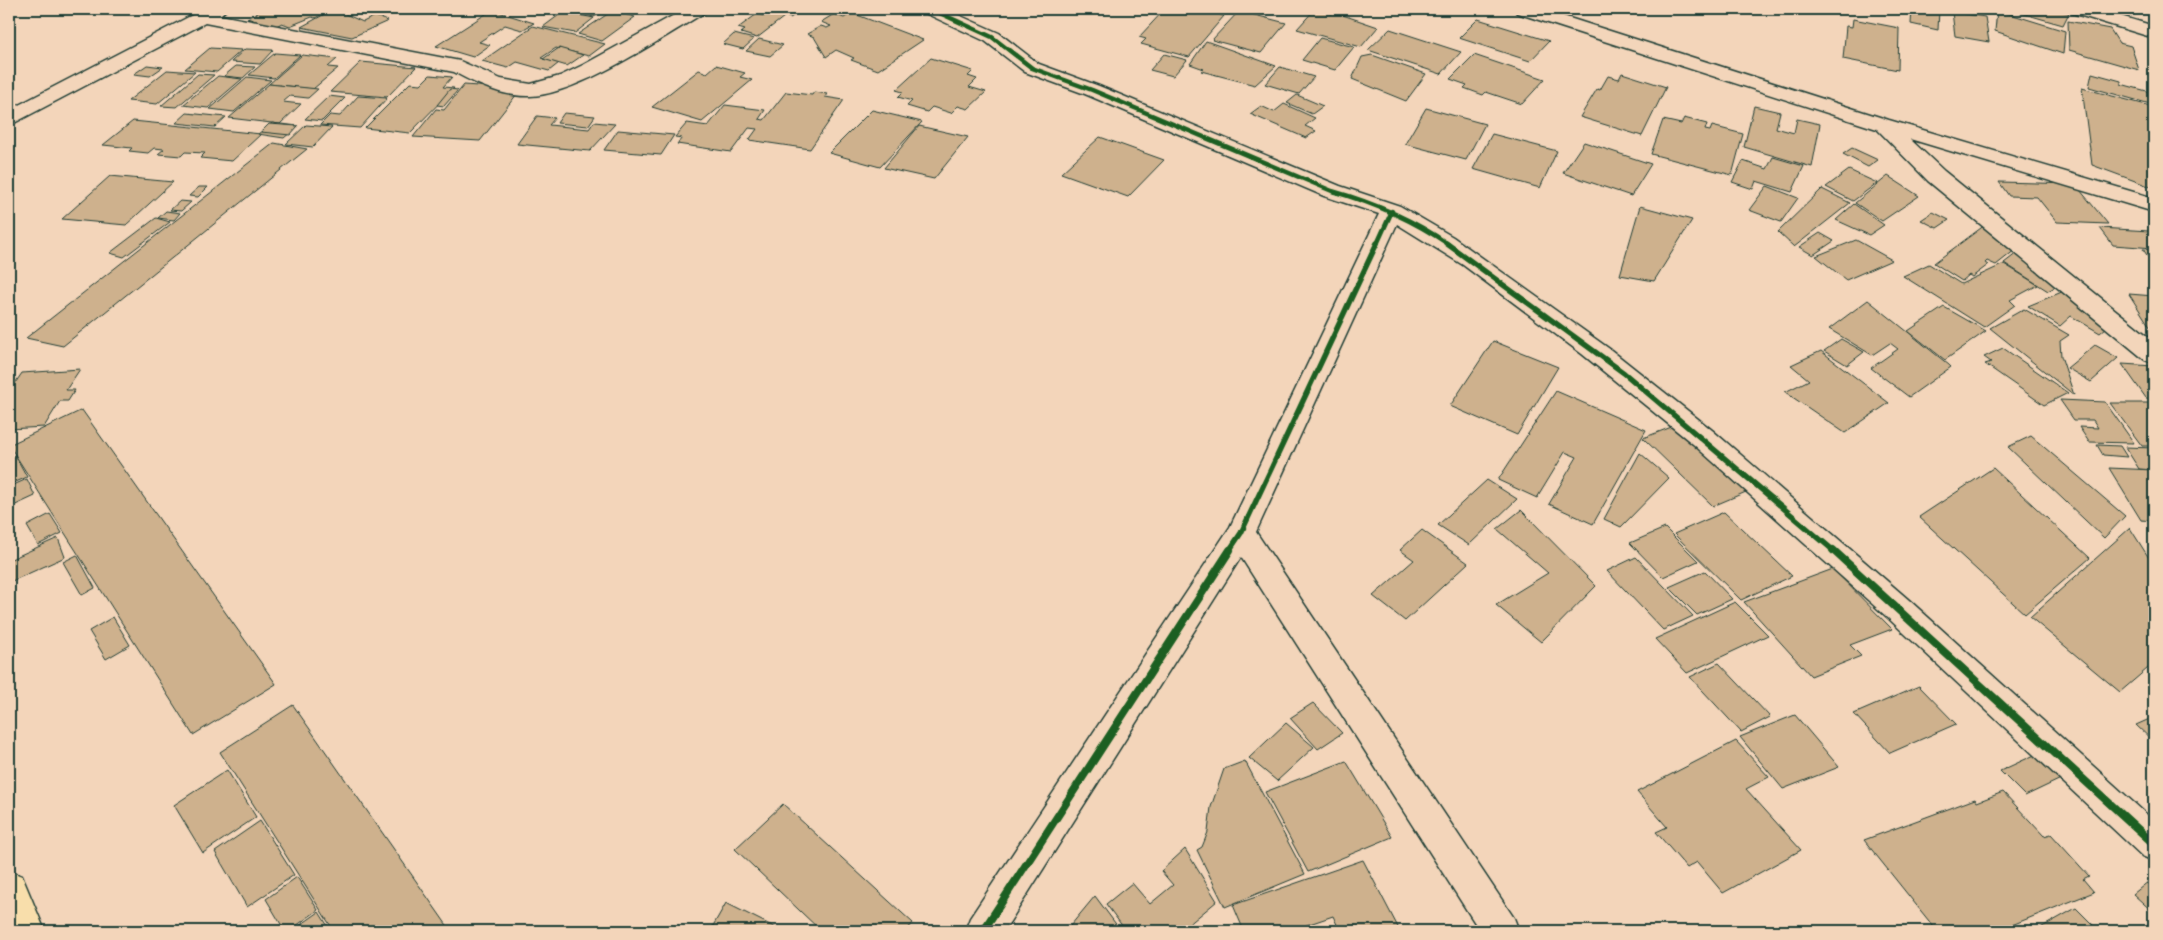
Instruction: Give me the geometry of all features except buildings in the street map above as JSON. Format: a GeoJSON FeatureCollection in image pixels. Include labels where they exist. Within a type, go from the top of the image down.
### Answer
{"type":"FeatureCollection","features":[{"type":"Feature","properties":{"kind":"highway"},"geometry":{"type":"LineString","coordinates":[[9,888],[27,931]]}},
{"type":"Feature","properties":{"kind":"street"},"geometry":{"type":"LineString","coordinates":[[9,118],[210,13],[460,67],[486,82],[532,90],[570,80],[698,9]]}},
{"type":"Feature","properties":{"kind":"street"},"geometry":{"type":"LineString","coordinates":[[931,9],[992,37],[1032,68],[1092,90],[1332,191],[1359,196],[1392,211],[1430,233],[1485,270],[1634,380],[1857,570],[2154,844]]}},
{"type":"Feature","properties":{"kind":"street"},"geometry":{"type":"LineString","coordinates":[[1523,9],[1882,124],[2154,204]]}},
{"type":"Feature","properties":{"kind":"street"},"geometry":{"type":"LineString","coordinates":[[2078,9],[2154,32]]}},
{"type":"Feature","properties":{"kind":"street"},"geometry":{"type":"LineString","coordinates":[[1882,124],[1936,176],[2154,354]]}},
{"type":"Feature","properties":{"kind":"street"},"geometry":{"type":"LineString","coordinates":[[984,931],[1241,533],[1392,211]]}},
{"type":"Feature","properties":{"kind":"street"},"geometry":{"type":"LineString","coordinates":[[1241,533],[1501,931]]}},
{"type":"Feature","properties":{"kind":"cycle path"},"geometry":{"type":"LineString","coordinates":[[931,9],[992,37],[1032,68],[1092,90],[1332,191],[1362,199],[1418,225],[1445,242],[1602,356],[1702,437],[1898,609],[2154,844]]}},
{"type":"Feature","properties":{"kind":"cycle path"},"geometry":{"type":"LineString","coordinates":[[983,931],[1241,533],[1392,211]]}}]}
